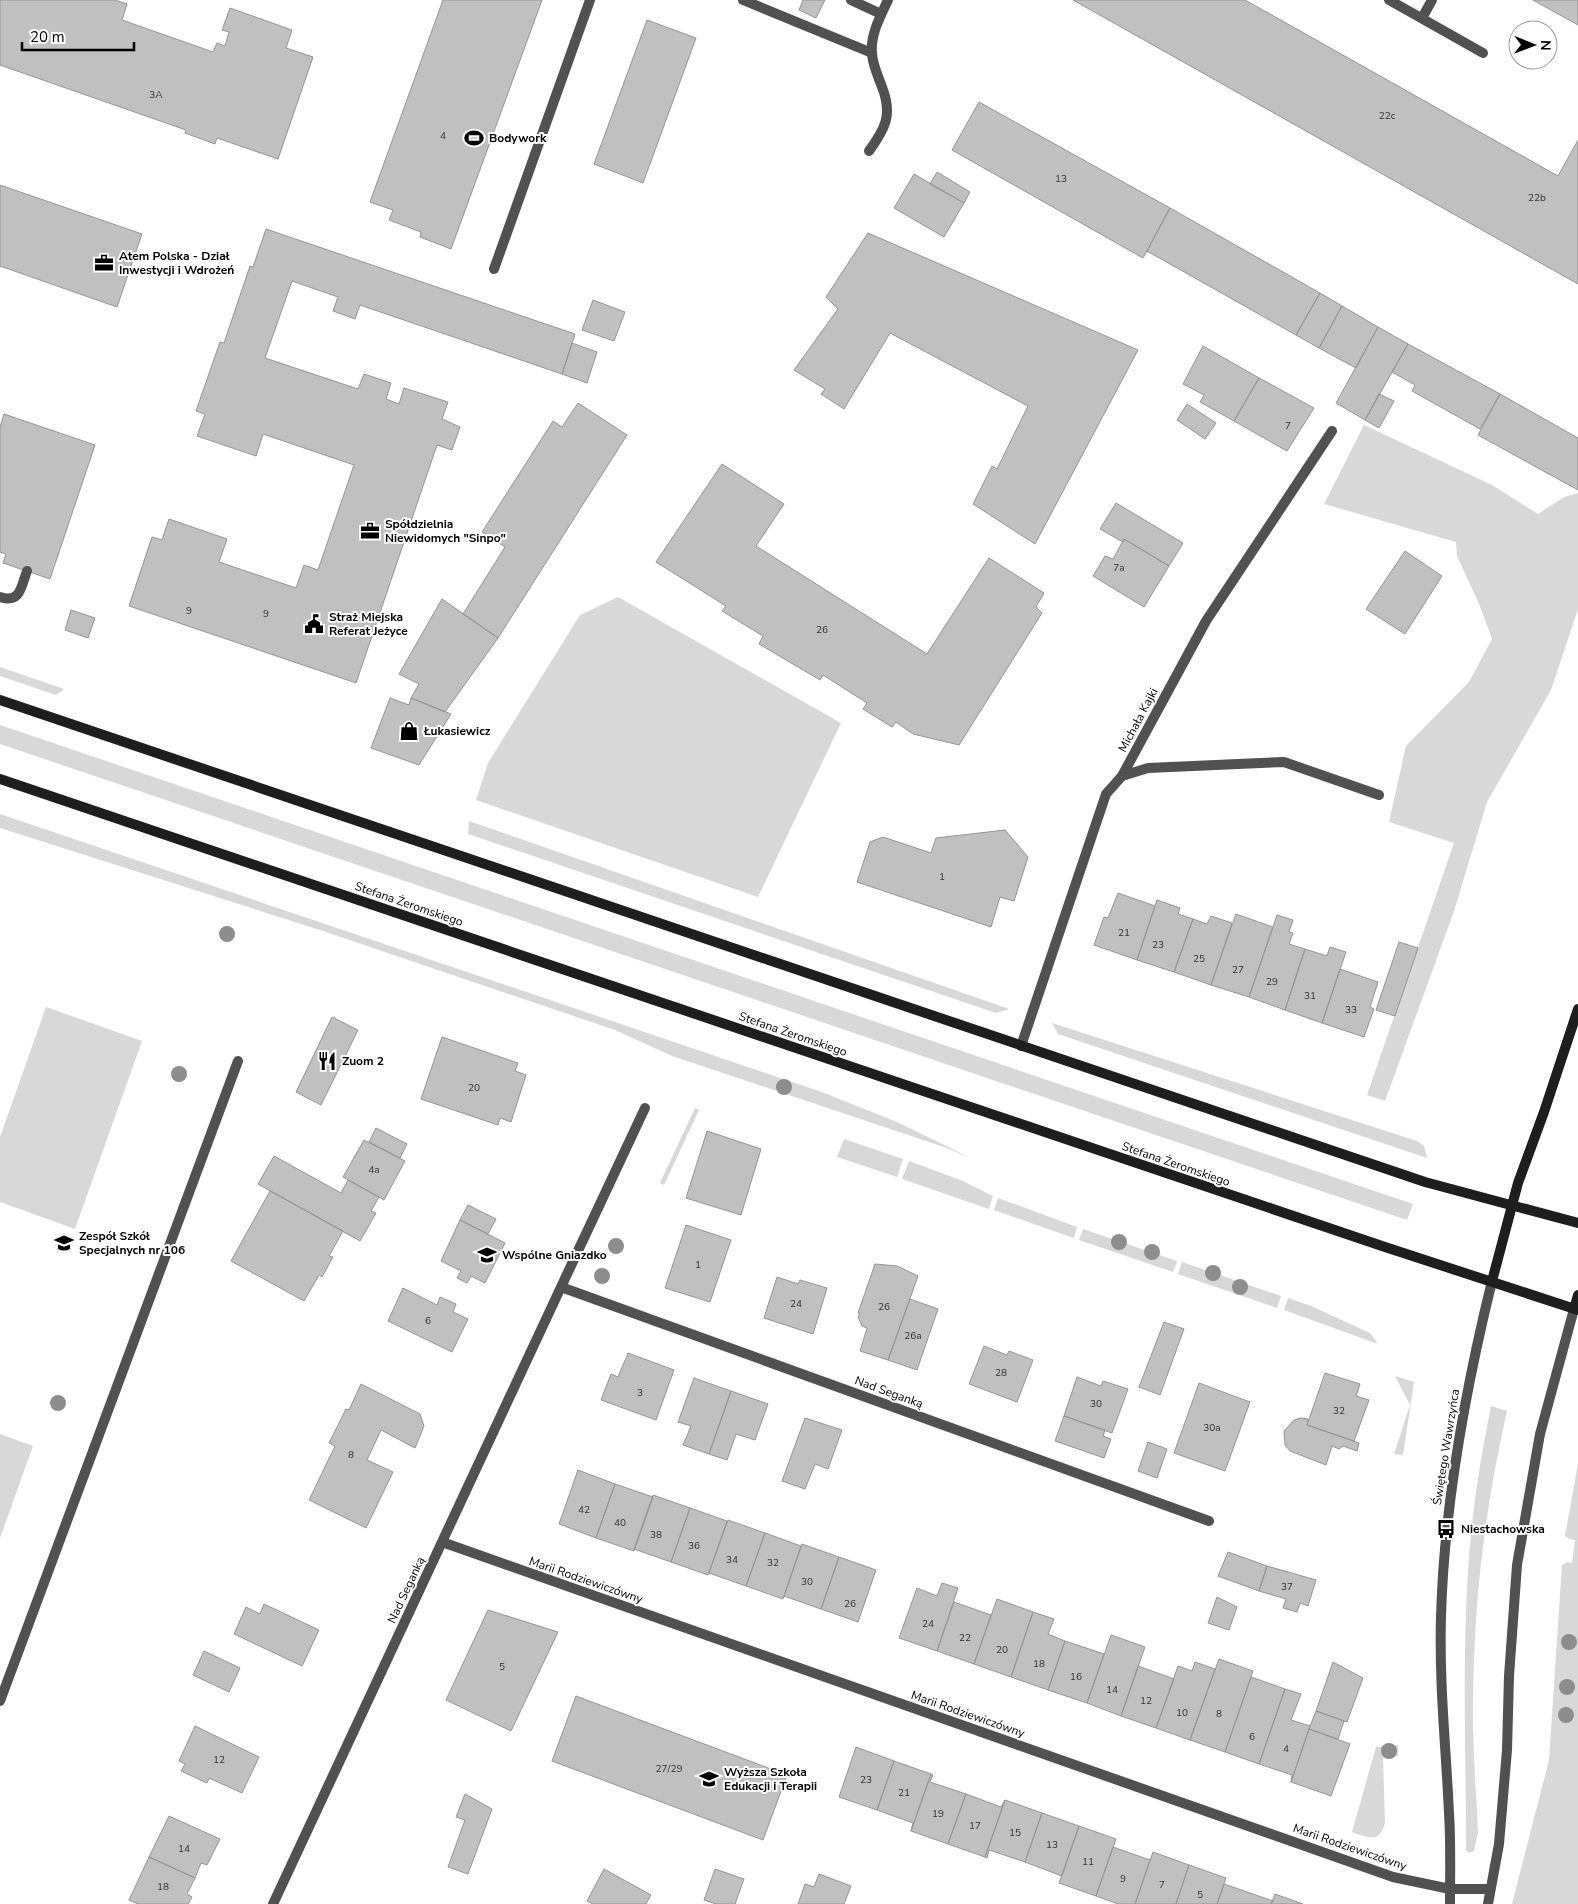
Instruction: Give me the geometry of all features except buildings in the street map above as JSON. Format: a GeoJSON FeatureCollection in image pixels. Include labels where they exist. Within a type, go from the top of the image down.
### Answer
{"type":"FeatureCollection","features":[{"type":"Feature","properties":{"kind":"main road"},"geometry":{"type":"LineString","coordinates":[[0,700],[1425,1182],[1578,1223]]}},
{"type":"Feature","properties":{"kind":"main road","name":"Stefana Żeromskiego"},"geometry":{"type":"LineString","coordinates":[[0,779],[1385,1248],[1492,1281],[1576,1310]]}},
{"type":"Feature","properties":{"kind":"main road","name":"Świętego Wawrzyńca"},"geometry":{"type":"LineString","coordinates":[[1492,1281],[1511,1206],[1578,1009]]}},
{"type":"Feature","properties":{"kind":"main road"},"geometry":{"type":"LineString","coordinates":[[1576,1310],[1578,1295]]}},
{"type":"Feature","properties":{"kind":"street"},"geometry":{"type":"LineString","coordinates":[[494,269],[590,0]]}},
{"type":"Feature","properties":{"kind":"street"},"geometry":{"type":"LineString","coordinates":[[743,0],[872,53]]}},
{"type":"Feature","properties":{"kind":"street"},"geometry":{"type":"LineString","coordinates":[[851,0],[881,14]]}},
{"type":"Feature","properties":{"kind":"street"},"geometry":{"type":"LineString","coordinates":[[869,151],[883,131],[887,119],[884,90],[874,68],[872,53],[877,21],[888,0]]}},
{"type":"Feature","properties":{"kind":"street"},"geometry":{"type":"LineString","coordinates":[[1389,0],[1483,53]]}},
{"type":"Feature","properties":{"kind":"street"},"geometry":{"type":"LineString","coordinates":[[1422,18],[1432,0]]}},
{"type":"Feature","properties":{"kind":"street","name":"Michała Kajki"},"geometry":{"type":"LineString","coordinates":[[1021,1046],[1106,794],[1122,776],[1206,621],[1332,431]]}},
{"type":"Feature","properties":{"kind":"street"},"geometry":{"type":"LineString","coordinates":[[0,597],[7,599],[16,597],[27,571]]}},
{"type":"Feature","properties":{"kind":"street"},"geometry":{"type":"LineString","coordinates":[[1122,776],[1148,768],[1284,762],[1379,795]]}},
{"type":"Feature","properties":{"kind":"street"},"geometry":{"type":"LineString","coordinates":[[0,1701],[238,1060]]}},
{"type":"Feature","properties":{"kind":"street","name":"Nad Seganką"},"geometry":{"type":"LineString","coordinates":[[273,1904],[645,1108]]}},
{"type":"Feature","properties":{"kind":"street","name":"Świętego Wawrzyńca"},"geometry":{"type":"LineString","coordinates":[[1450,1904],[1449,1815],[1441,1684],[1442,1588],[1446,1529],[1455,1465],[1475,1353],[1492,1281]]}},
{"type":"Feature","properties":{"kind":"street","name":"Nad Seganką"},"geometry":{"type":"LineString","coordinates":[[561,1287],[1209,1521]]}},
{"type":"Feature","properties":{"kind":"street"},"geometry":{"type":"LineString","coordinates":[[1488,1904],[1499,1844],[1506,1760],[1509,1676],[1517,1565],[1540,1434],[1576,1310]]}},
{"type":"Feature","properties":{"kind":"street","name":"Marii Rodziewiczówny"},"geometry":{"type":"LineString","coordinates":[[442,1542],[1393,1877],[1450,1889],[1490,1889]]}},
{"type":"Feature","properties":{"kind":"shaded area"},"geometry":{"type":"Polygon","coordinates":[[[1364,425],[1492,485],[1538,514],[1564,497],[1578,493],[1578,609],[1551,690],[1487,802],[1454,911],[1385,1101],[1367,1095],[1454,843],[1389,822],[1406,746],[1469,682],[1492,639],[1479,604],[1457,556],[1456,542],[1324,504],[1364,425]]]}},
{"type":"Feature","properties":{"kind":"shaded area"},"geometry":{"type":"Polygon","coordinates":[[[618,597],[841,723],[758,897],[476,800],[488,763],[580,615],[618,597]]]}},
{"type":"Feature","properties":{"kind":"shaded area"},"geometry":{"type":"Polygon","coordinates":[[[0,667],[64,689],[56,695],[0,676],[0,667]]]}},
{"type":"Feature","properties":{"kind":"shaded area"},"geometry":{"type":"Polygon","coordinates":[[[0,725],[1413,1204],[1407,1220],[0,744],[0,725]]]}},
{"type":"Feature","properties":{"kind":"shaded area"},"geometry":{"type":"Polygon","coordinates":[[[0,814],[819,1091],[897,1122],[971,1158],[944,1147],[672,1056],[615,1030],[320,930],[0,828],[0,814]]]}},
{"type":"Feature","properties":{"kind":"shaded area"},"geometry":{"type":"Polygon","coordinates":[[[469,821],[1009,1009],[996,1013],[468,834],[469,821]]]}},
{"type":"Feature","properties":{"kind":"shaded area"},"geometry":{"type":"Polygon","coordinates":[[[46,1007],[142,1041],[75,1229],[0,1202],[0,1137],[46,1007]]]}},
{"type":"Feature","properties":{"kind":"shaded area"},"geometry":{"type":"Polygon","coordinates":[[[1052,1023],[1417,1141],[1424,1146],[1427,1158],[1058,1034],[1052,1023]]]}},
{"type":"Feature","properties":{"kind":"shaded area"},"geometry":{"type":"Polygon","coordinates":[[[695,1108],[699,1110],[664,1185],[660,1183],[695,1108]]]}},
{"type":"Feature","properties":{"kind":"shaded area"},"geometry":{"type":"Polygon","coordinates":[[[844,1139],[903,1159],[897,1177],[837,1157],[844,1139]]]}},
{"type":"Feature","properties":{"kind":"shaded area"},"geometry":{"type":"Polygon","coordinates":[[[909,1161],[963,1181],[993,1196],[989,1209],[902,1179],[909,1161]]]}},
{"type":"Feature","properties":{"kind":"shaded area"},"geometry":{"type":"Polygon","coordinates":[[[998,1198],[1077,1227],[1074,1238],[994,1210],[998,1198]]]}},
{"type":"Feature","properties":{"kind":"shaded area"},"geometry":{"type":"Polygon","coordinates":[[[1083,1229],[1177,1261],[1173,1272],[1079,1240],[1083,1229]]]}},
{"type":"Feature","properties":{"kind":"shaded area"},"geometry":{"type":"Polygon","coordinates":[[[1182,1262],[1281,1296],[1277,1308],[1178,1274],[1182,1262]]]}},
{"type":"Feature","properties":{"kind":"shaded area"},"geometry":{"type":"Polygon","coordinates":[[[1288,1298],[1311,1306],[1370,1333],[1378,1344],[1284,1310],[1288,1298]]]}},
{"type":"Feature","properties":{"kind":"shaded area"},"geometry":{"type":"Polygon","coordinates":[[[1395,1376],[1414,1382],[1403,1455],[1394,1454],[1410,1405],[1395,1376]]]}},
{"type":"Feature","properties":{"kind":"shaded area"},"geometry":{"type":"Polygon","coordinates":[[[1491,1406],[1507,1411],[1487,1518],[1478,1589],[1473,1715],[1478,1832],[1474,1851],[1469,1853],[1466,1850],[1466,1607],[1469,1551],[1474,1509],[1491,1406]]]}},
{"type":"Feature","properties":{"kind":"shaded area"},"geometry":{"type":"Polygon","coordinates":[[[0,1434],[33,1446],[0,1538],[0,1434]]]}},
{"type":"Feature","properties":{"kind":"shaded area"},"geometry":{"type":"Polygon","coordinates":[[[1578,1464],[1578,1904],[1512,1904],[1549,1760],[1562,1565],[1567,1562],[1572,1563],[1575,1540],[1565,1536],[1578,1464]]]}},
{"type":"Feature","properties":{"kind":"shaded area"},"geometry":{"type":"Polygon","coordinates":[[[1398,1745],[1398,1756],[1383,1757],[1385,1822],[1383,1829],[1380,1834],[1373,1837],[1352,1832],[1376,1747],[1398,1745]]]}},
{"type":"Feature","properties":{"kind":"place","name":"Bodywork"},"geometry":{"type":"Point","coordinates":[474,138]}},
{"type":"Feature","properties":{"kind":"place","name":"Atem Polska - Dział Inwestycji i Wdrożeń"},"geometry":{"type":"Point","coordinates":[104,263]}},
{"type":"Feature","properties":{"kind":"place","name":"Spółdzielnia Niewidomych \"Sinpo\""},"geometry":{"type":"Point","coordinates":[370,531]}},
{"type":"Feature","properties":{"kind":"place","name":"Straż Miejska Referat Jeżyce"},"geometry":{"type":"Point","coordinates":[314,624]}},
{"type":"Feature","properties":{"kind":"place","name":"Łukasiewicz"},"geometry":{"type":"Point","coordinates":[409,731]}},
{"type":"Feature","properties":{"kind":"place","name":"Zuom 2"},"geometry":{"type":"Point","coordinates":[327,1061]}},
{"type":"Feature","properties":{"kind":"place","name":"Zespół Szkół Specjalnych nr 106"},"geometry":{"type":"Point","coordinates":[64,1243]}},
{"type":"Feature","properties":{"kind":"place","name":"Wspólne Gniazdko"},"geometry":{"type":"Point","coordinates":[487,1255]}},
{"type":"Feature","properties":{"kind":"place","name":"Niestachowska"},"geometry":{"type":"Point","coordinates":[1446,1529]}},
{"type":"Feature","properties":{"kind":"place","name":"Wyższa Szkoła Edukacji i Terapii"},"geometry":{"type":"Point","coordinates":[709,1779]}}]}
